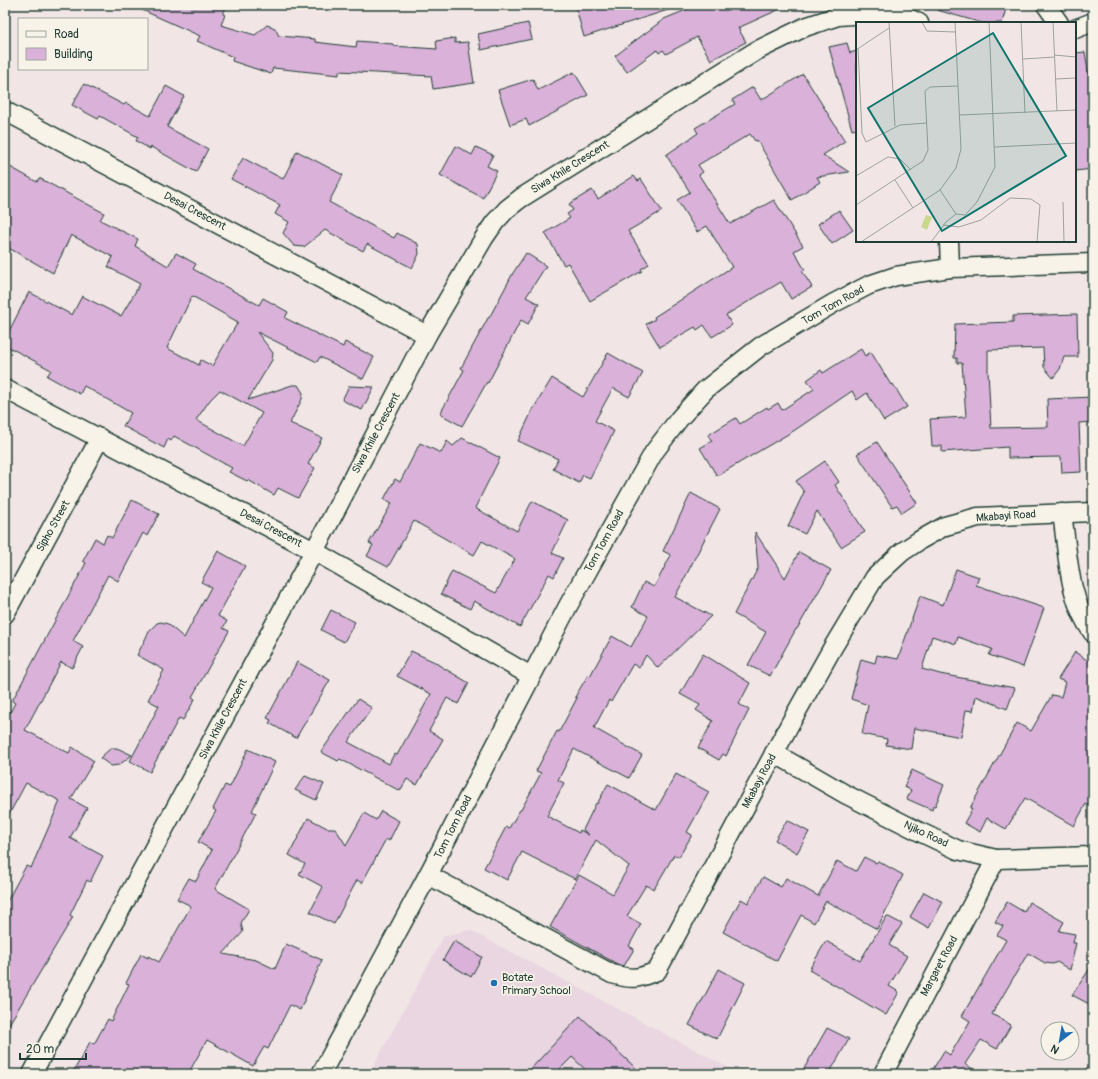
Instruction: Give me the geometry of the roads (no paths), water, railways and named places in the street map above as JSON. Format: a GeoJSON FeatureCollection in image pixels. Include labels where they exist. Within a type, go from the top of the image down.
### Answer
{"type":"FeatureCollection","features":[{"type":"Feature","properties":{"kind":"street"},"geometry":{"type":"LineString","coordinates":[[1046,5],[1058,22]]}},
{"type":"Feature","properties":{"kind":"street","name":"Siwa Khile Crescent"},"geometry":{"type":"LineString","coordinates":[[32,1074],[314,551],[427,335],[494,222],[521,198],[756,51],[805,27],[838,16],[881,13],[906,17],[917,22]]}},
{"type":"Feature","properties":{"kind":"street"},"geometry":{"type":"LineString","coordinates":[[1076,29],[1093,22]]}},
{"type":"Feature","properties":{"kind":"street","name":"Desai Crescent"},"geometry":{"type":"LineString","coordinates":[[5,111],[427,335]]}},
{"type":"Feature","properties":{"kind":"street"},"geometry":{"type":"LineString","coordinates":[[949,242],[950,268]]}},
{"type":"Feature","properties":{"kind":"street","name":"Tom Tom Road"},"geometry":{"type":"LineString","coordinates":[[321,1074],[428,875],[568,606],[654,452],[679,419],[705,390],[760,346],[841,299],[896,276],[950,268],[1093,263]]}},
{"type":"Feature","properties":{"kind":"street","name":"Desai Crescent"},"geometry":{"type":"LineString","coordinates":[[5,388],[314,551],[532,676]]}},
{"type":"Feature","properties":{"kind":"street","name":"Sipho Street"},"geometry":{"type":"LineString","coordinates":[[5,614],[100,438]]}},
{"type":"Feature","properties":{"kind":"street","name":"Mkabayi Road"},"geometry":{"type":"LineString","coordinates":[[428,875],[612,974],[628,978],[642,977],[657,971],[774,753],[833,647],[876,577],[902,552],[945,526],[978,517],[1093,512]]}},
{"type":"Feature","properties":{"kind":"street"},"geometry":{"type":"LineString","coordinates":[[1062,513],[1074,592],[1087,625],[1093,633]]}},
{"type":"Feature","properties":{"kind":"street","name":"Njiko Road"},"geometry":{"type":"LineString","coordinates":[[774,753],[845,794],[958,850],[996,859],[1093,856]]}},
{"type":"Feature","properties":{"kind":"street","name":"Margaret Road"},"geometry":{"type":"LineString","coordinates":[[883,1074],[996,859]]}},
{"type":"Feature","properties":{"kind":"place","name":"Botate Primary School"},"geometry":{"type":"Point","coordinates":[494,983]}}]}
